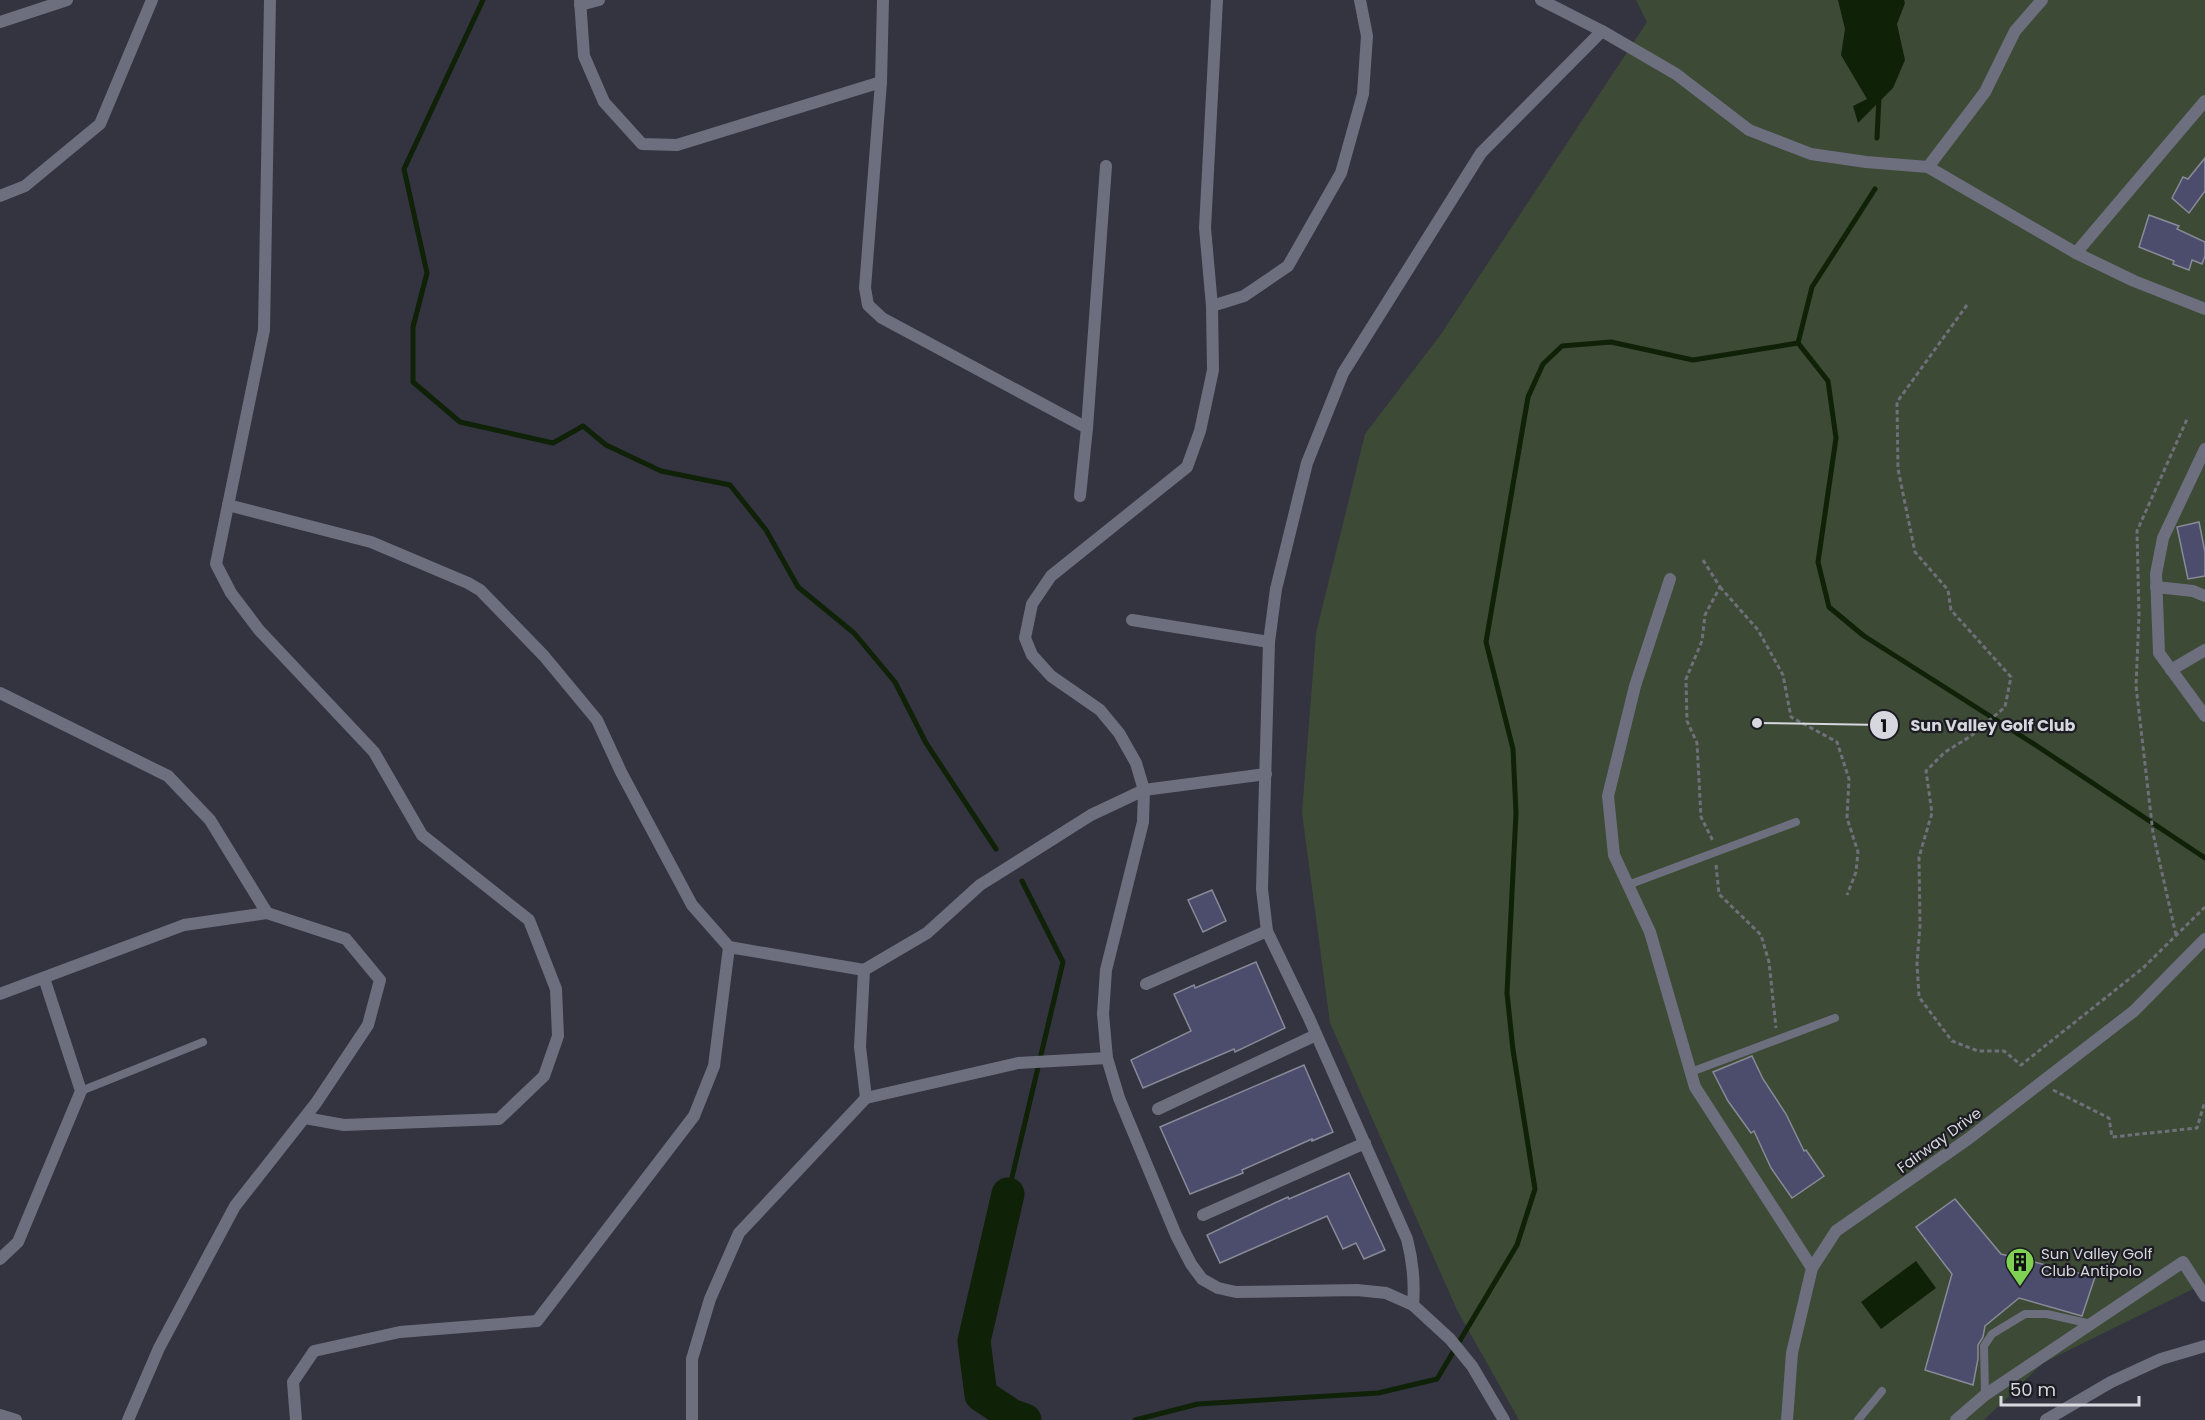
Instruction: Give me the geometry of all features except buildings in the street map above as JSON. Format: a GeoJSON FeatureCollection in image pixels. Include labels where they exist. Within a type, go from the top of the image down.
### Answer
{"type":"FeatureCollection","features":[{"type":"Feature","properties":{"kind":"street"},"geometry":{"type":"LineString","coordinates":[[0,22],[67,0]]}},
{"type":"Feature","properties":{"kind":"street"},"geometry":{"type":"LineString","coordinates":[[0,196],[25,186],[100,124],[152,0]]}},
{"type":"Feature","properties":{"kind":"street"},"geometry":{"type":"LineString","coordinates":[[270,0],[264,330],[216,564],[231,593],[259,630],[374,752],[422,835],[529,920],[556,988],[558,1036],[544,1076],[499,1119],[344,1125],[305,1118]]}},
{"type":"Feature","properties":{"kind":"street"},"geometry":{"type":"LineString","coordinates":[[599,0],[580,3],[584,56],[604,102],[642,144],[677,145],[881,82]]}},
{"type":"Feature","properties":{"kind":"street"},"geometry":{"type":"LineString","coordinates":[[882,0],[881,82],[865,288],[868,305],[882,318],[1087,428]]}},
{"type":"Feature","properties":{"kind":"street"},"geometry":{"type":"LineString","coordinates":[[1216,0],[1205,228],[1212,306],[1213,370],[1200,432],[1187,467],[1051,576],[1032,604],[1024,638],[1032,655],[1051,676],[1100,710],[1119,733],[1136,763],[1144,790],[1143,822],[1106,970],[1104,1014],[1107,1058],[1119,1098],[1176,1235],[1191,1264],[1202,1279],[1218,1288],[1236,1292],[1357,1290],[1386,1293],[1413,1305],[1450,1339],[1472,1366],[1504,1420]]}},
{"type":"Feature","properties":{"kind":"street"},"geometry":{"type":"LineString","coordinates":[[1212,306],[1244,296],[1288,266],[1341,173],[1363,94],[1366,36],[1360,0]]}},
{"type":"Feature","properties":{"kind":"street"},"geometry":{"type":"LineString","coordinates":[[1541,0],[1676,74],[1749,130],[1811,154],[1866,162],[1928,166],[2076,253],[2134,281],[2205,309]]}},
{"type":"Feature","properties":{"kind":"street"},"geometry":{"type":"LineString","coordinates":[[1928,166],[1985,92],[2015,31],[2042,0]]}},
{"type":"Feature","properties":{"kind":"street"},"geometry":{"type":"LineString","coordinates":[[1413,1305],[1415,1283],[1407,1239],[1267,931],[1262,890],[1269,642],[1276,589],[1307,463],[1343,373],[1481,153],[1602,32]]}},
{"type":"Feature","properties":{"kind":"street"},"geometry":{"type":"LineString","coordinates":[[2076,253],[2205,101]]}},
{"type":"Feature","properties":{"kind":"street"},"geometry":{"type":"LineString","coordinates":[[1080,496],[1106,166]]}},
{"type":"Feature","properties":{"kind":"street"},"geometry":{"type":"LineString","coordinates":[[2205,449],[2163,538],[2156,574],[2158,653],[2205,716]]}},
{"type":"Feature","properties":{"kind":"street"},"geometry":{"type":"LineString","coordinates":[[228,505],[371,542],[480,590],[544,656],[597,720],[692,905],[729,947],[864,970],[927,933],[980,885],[1091,815],[1144,790],[1266,774]]}},
{"type":"Feature","properties":{"kind":"street"},"geometry":{"type":"LineString","coordinates":[[1670,579],[1635,686],[1608,796],[1614,855],[1650,932],[1695,1087],[1812,1268]]}},
{"type":"Feature","properties":{"kind":"street"},"geometry":{"type":"LineString","coordinates":[[2156,587],[2193,591],[2205,596]]}},
{"type":"Feature","properties":{"kind":"street"},"geometry":{"type":"LineString","coordinates":[[1132,620],[1269,642]]}},
{"type":"Feature","properties":{"kind":"street"},"geometry":{"type":"LineString","coordinates":[[2171,670],[2205,650]]}},
{"type":"Feature","properties":{"kind":"street"},"geometry":{"type":"LineString","coordinates":[[0,693],[168,776],[210,820],[267,913]]}},
{"type":"Feature","properties":{"kind":"street"},"geometry":{"type":"LineString","coordinates":[[0,994],[184,925],[267,913],[346,939],[380,980],[369,1025],[305,1118],[235,1206],[159,1348],[128,1420]]}},
{"type":"Feature","properties":{"kind":"street"},"geometry":{"type":"LineString","coordinates":[[1146,984],[1267,931]]}},
{"type":"Feature","properties":{"kind":"street","name":"Fairway Drive"},"geometry":{"type":"LineString","coordinates":[[1787,1420],[1792,1353],[1812,1268],[1836,1231],[1968,1139],[2134,1011],[2205,939]]}},
{"type":"Feature","properties":{"kind":"street"},"geometry":{"type":"LineString","coordinates":[[296,1420],[293,1382],[314,1351],[400,1332],[537,1321],[694,1116],[714,1066],[729,947]]}},
{"type":"Feature","properties":{"kind":"street"},"geometry":{"type":"LineString","coordinates":[[864,970],[860,1047],[866,1098]]}},
{"type":"Feature","properties":{"kind":"street"},"geometry":{"type":"LineString","coordinates":[[0,1258],[18,1242],[81,1091],[44,978]]}},
{"type":"Feature","properties":{"kind":"street"},"geometry":{"type":"LineString","coordinates":[[1158,1109],[1316,1035]]}},
{"type":"Feature","properties":{"kind":"street"},"geometry":{"type":"LineString","coordinates":[[692,1420],[692,1359],[710,1299],[739,1233],[866,1098],[1018,1063],[1107,1058]]}},
{"type":"Feature","properties":{"kind":"street"},"geometry":{"type":"LineString","coordinates":[[1203,1215],[1365,1143]]}},
{"type":"Feature","properties":{"kind":"street"},"geometry":{"type":"LineString","coordinates":[[1956,1420],[1984,1395],[2183,1262],[2205,1296]]}},
{"type":"Feature","properties":{"kind":"street"},"geometry":{"type":"LineString","coordinates":[[2046,1420],[2111,1382],[2162,1359],[2205,1346]]}},
{"type":"Feature","properties":{"kind":"street"},"geometry":{"type":"LineString","coordinates":[[0,1414],[16,1420]]}},
{"type":"Feature","properties":{"kind":"lane"},"geometry":{"type":"LineString","coordinates":[[1628,885],[1796,822]]}},
{"type":"Feature","properties":{"kind":"lane"},"geometry":{"type":"LineString","coordinates":[[1691,1072],[1835,1018]]}},
{"type":"Feature","properties":{"kind":"lane"},"geometry":{"type":"LineString","coordinates":[[81,1091],[203,1042]]}},
{"type":"Feature","properties":{"kind":"lane"},"geometry":{"type":"LineString","coordinates":[[1984,1395],[1984,1346],[1992,1334],[2025,1314],[2047,1314],[2092,1324]]}},
{"type":"Feature","properties":{"kind":"lane"},"geometry":{"type":"LineString","coordinates":[[1858,1420],[1882,1391]]}},
{"type":"Feature","properties":{"kind":"path"},"geometry":{"type":"LineString","coordinates":[[1967,305],[1897,402],[1898,469],[1915,552],[1948,590],[1951,610],[2011,677],[2005,707],[1971,736],[1945,752],[1926,771],[1932,813],[1919,857],[1920,926],[1917,963],[1919,997],[1953,1041],[1978,1051],[2004,1051],[2021,1065],[2143,968],[2205,907]]}},
{"type":"Feature","properties":{"kind":"path"},"geometry":{"type":"LineString","coordinates":[[2176,936],[2153,833],[2136,686],[2139,616],[2137,531],[2188,417]]}},
{"type":"Feature","properties":{"kind":"path"},"geometry":{"type":"LineString","coordinates":[[1703,560],[1720,587],[1758,630],[1783,675],[1791,717],[1837,742],[1849,779],[1847,818],[1858,852],[1856,872],[1846,895]]}},
{"type":"Feature","properties":{"kind":"path"},"geometry":{"type":"LineString","coordinates":[[1714,851],[1713,841],[1701,818],[1697,743],[1687,721],[1686,679],[1702,641],[1705,615],[1720,587]]}},
{"type":"Feature","properties":{"kind":"path"},"geometry":{"type":"LineString","coordinates":[[1716,862],[1719,894],[1761,936],[1769,962],[1776,1035]]}},
{"type":"Feature","properties":{"kind":"path"},"geometry":{"type":"LineString","coordinates":[[2046,1087],[2109,1118],[2112,1137],[2197,1128],[2205,1101]]}},
{"type":"Feature","properties":{"kind":"shaded area"},"geometry":{"type":"Polygon","coordinates":[[[1636,0],[2205,0],[2205,1283],[2043,1363],[1984,1420],[1519,1420],[1457,1310],[1330,1023],[1302,813],[1316,633],[1365,434],[1441,334],[1647,22],[1636,0]]]}},
{"type":"Feature","properties":{"kind":"shaded area"},"geometry":{"type":"Polygon","coordinates":[[[1838,0],[1904,0],[1905,3],[1897,24],[1905,60],[1893,88],[1858,123],[1853,106],[1867,99],[1841,55],[1845,29],[1838,0]]]}},
{"type":"Feature","properties":{"kind":"shaded area"},"geometry":{"type":"Polygon","coordinates":[[[1916,1261],[1936,1288],[1881,1329],[1861,1302],[1916,1261]]]}},
{"type":"Feature","properties":{"kind":"waterway"},"geometry":{"type":"LineString","coordinates":[[483,0],[404,169],[427,273],[413,327],[413,382],[460,422],[553,443],[583,426],[606,445],[661,471],[730,485],[766,530],[798,587],[854,633],[895,682],[926,743],[996,849]]}},
{"type":"Feature","properties":{"kind":"waterway"},"geometry":{"type":"LineString","coordinates":[[1877,138],[1879,97]]}},
{"type":"Feature","properties":{"kind":"waterway"},"geometry":{"type":"LineString","coordinates":[[1798,343],[1812,287],[1875,189]]}},
{"type":"Feature","properties":{"kind":"waterway"},"geometry":{"type":"LineString","coordinates":[[1135,1420],[1198,1404],[1378,1393],[1437,1379],[1517,1245],[1535,1189],[1513,1050],[1507,993],[1516,813],[1513,749],[1486,642],[1528,397],[1543,364],[1562,346],[1611,342],[1693,360],[1798,343]]}},
{"type":"Feature","properties":{"kind":"waterway"},"geometry":{"type":"LineString","coordinates":[[1798,343],[1828,381],[1836,438],[1818,562],[1829,607],[1864,636],[2037,746],[2205,858]]}},
{"type":"Feature","properties":{"kind":"waterway"},"geometry":{"type":"LineString","coordinates":[[1008,1194],[1063,962],[1022,881]]}},
{"type":"Feature","properties":{"kind":"waterway"},"geometry":{"type":"LineString","coordinates":[[1008,1194],[974,1341],[981,1395],[1011,1415],[1025,1420]]}},
{"type":"Feature","properties":{"kind":"place","name":"Sun Valley Golf Club"},"geometry":{"type":"Point","coordinates":[1757,723]}},
{"type":"Feature","properties":{"kind":"place","name":"Sun Valley Golf Club Antipolo"},"geometry":{"type":"Point","coordinates":[2020,1288]}}]}
